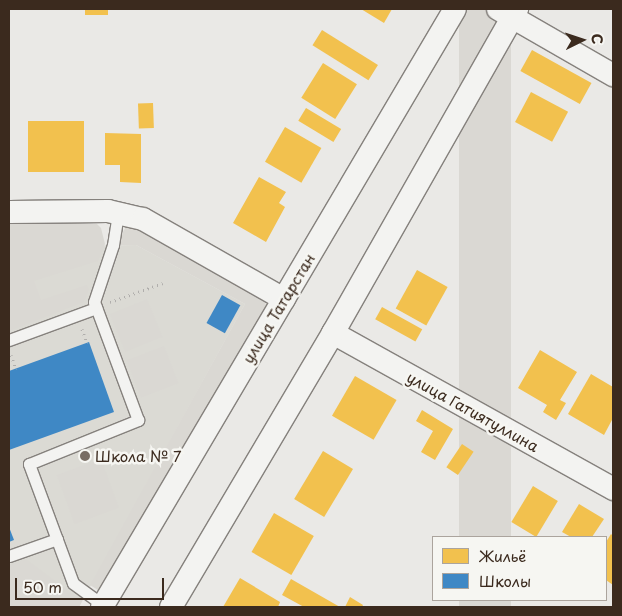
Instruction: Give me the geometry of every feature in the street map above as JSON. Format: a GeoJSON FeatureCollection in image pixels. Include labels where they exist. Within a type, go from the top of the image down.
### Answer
{"type":"FeatureCollection","features":[{"type":"Feature","properties":{"kind":"street","name":"улица Татарстан"},"geometry":{"type":"LineString","coordinates":[[102,606],[455,9]]}},
{"type":"Feature","properties":{"kind":"street"},"geometry":{"type":"LineString","coordinates":[[171,607],[333,333],[509,12],[613,75]]}},
{"type":"Feature","properties":{"kind":"street"},"geometry":{"type":"LineString","coordinates":[[9,212],[108,211],[143,219],[284,299]]}},
{"type":"Feature","properties":{"kind":"street","name":"улица Гатиятуллина"},"geometry":{"type":"LineString","coordinates":[[333,333],[613,488]]}},
{"type":"Feature","properties":{"kind":"lane"},"geometry":{"type":"LineString","coordinates":[[102,606],[74,583],[29,464],[138,420],[94,302],[113,244],[118,214]]}},
{"type":"Feature","properties":{"kind":"lane"},"geometry":{"type":"LineString","coordinates":[[9,340],[96,308]]}},
{"type":"Feature","properties":{"kind":"lane"},"geometry":{"type":"LineString","coordinates":[[9,556],[57,538]]}},
{"type":"Feature","properties":{"kind":"path"},"geometry":{"type":"LineString","coordinates":[[96,308],[163,284]]}},
{"type":"Feature","properties":{"kind":"path"},"geometry":{"type":"LineString","coordinates":[[9,350],[16,369]]}},
{"type":"Feature","properties":{"kind":"shaded area"},"geometry":{"type":"Polygon","coordinates":[[[459,9],[511,9],[511,536],[459,536],[459,9]]]}},
{"type":"Feature","properties":{"kind":"shaded area"},"geometry":{"type":"Polygon","coordinates":[[[9,223],[97,224],[101,228],[105,244],[98,261],[34,281],[41,300],[87,285],[89,289],[84,302],[9,331],[9,223]]]}},
{"type":"Feature","properties":{"kind":"shaded area"},"geometry":{"type":"Polygon","coordinates":[[[130,226],[137,227],[264,300],[267,307],[256,329],[98,590],[90,585],[245,304],[136,245],[121,245],[121,236],[125,228],[130,226]]]}},
{"type":"Feature","properties":{"kind":"shaded area","name":"Школа № 7"},"geometry":{"type":"Polygon","coordinates":[[[136,245],[245,304],[79,607],[9,607],[9,247],[136,245]]]}},
{"type":"Feature","properties":{"kind":"shaded area"},"geometry":{"type":"Polygon","coordinates":[[[147,299],[162,337],[125,352],[110,314],[147,299]]]}},
{"type":"Feature","properties":{"kind":"shaded area"},"geometry":{"type":"Polygon","coordinates":[[[164,346],[178,383],[141,398],[127,360],[164,346]]]}},
{"type":"Feature","properties":{"kind":"shaded area"},"geometry":{"type":"Polygon","coordinates":[[[101,459],[119,508],[75,524],[57,475],[101,459]]]}},
{"type":"Feature","properties":{"kind":"shaded area"},"geometry":{"type":"Polygon","coordinates":[[[26,559],[82,601],[79,607],[9,607],[9,565],[26,559]]]}},
{"type":"Feature","properties":{"kind":"shaded area"},"geometry":{"type":"Polygon","coordinates":[[[459,601],[511,601],[511,607],[459,607],[459,601]]]}},
{"type":"Feature","properties":{"kind":"building: Жильё"},"geometry":{"type":"Polygon","coordinates":[[[85,9],[108,9],[108,15],[85,15],[85,9]]]}},
{"type":"Feature","properties":{"kind":"building: Жильё"},"geometry":{"type":"Polygon","coordinates":[[[361,9],[392,9],[384,23],[361,9]]]}},
{"type":"Feature","properties":{"kind":"building: Жильё"},"geometry":{"type":"Polygon","coordinates":[[[322,30],[378,65],[368,80],[312,45],[322,30]]]}},
{"type":"Feature","properties":{"kind":"building: Жильё"},"geometry":{"type":"Polygon","coordinates":[[[532,50],[591,83],[580,104],[520,71],[532,50]]]}},
{"type":"Feature","properties":{"kind":"building: Жильё"},"geometry":{"type":"Polygon","coordinates":[[[323,63],[357,84],[335,119],[301,98],[323,63]]]}},
{"type":"Feature","properties":{"kind":"building: Жильё"},"geometry":{"type":"Polygon","coordinates":[[[531,92],[568,112],[552,142],[515,122],[531,92]]]}},
{"type":"Feature","properties":{"kind":"building: Жильё"},"geometry":{"type":"Polygon","coordinates":[[[153,103],[154,128],[139,129],[138,104],[153,103]]]}},
{"type":"Feature","properties":{"kind":"building: Жильё"},"geometry":{"type":"Polygon","coordinates":[[[306,108],[341,129],[333,142],[298,121],[306,108]]]}},
{"type":"Feature","properties":{"kind":"building: Жильё"},"geometry":{"type":"Polygon","coordinates":[[[28,121],[84,121],[84,172],[28,172],[28,121]]]}},
{"type":"Feature","properties":{"kind":"building: Жильё"},"geometry":{"type":"Polygon","coordinates":[[[285,127],[321,148],[301,183],[265,162],[285,127]]]}},
{"type":"Feature","properties":{"kind":"building: Жильё"},"geometry":{"type":"Polygon","coordinates":[[[105,133],[141,134],[141,183],[120,182],[120,165],[105,165],[105,133]]]}},
{"type":"Feature","properties":{"kind":"building: Жильё"},"geometry":{"type":"Polygon","coordinates":[[[259,177],[286,192],[279,203],[285,207],[266,242],[233,223],[259,177]]]}},
{"type":"Feature","properties":{"kind":"building: Жильё"},"geometry":{"type":"Polygon","coordinates":[[[417,270],[448,287],[426,325],[396,308],[417,270]]]}},
{"type":"Feature","properties":{"kind":"building: Жильё"},"geometry":{"type":"Polygon","coordinates":[[[382,307],[422,329],[415,342],[375,319],[382,307]]]}},
{"type":"Feature","properties":{"kind":"building: Жильё"},"geometry":{"type":"Polygon","coordinates":[[[540,350],[577,372],[560,400],[566,403],[556,420],[543,412],[547,405],[518,388],[540,350]]]}},
{"type":"Feature","properties":{"kind":"building: Жильё"},"geometry":{"type":"Polygon","coordinates":[[[591,374],[613,387],[613,418],[604,435],[568,414],[591,374]]]}},
{"type":"Feature","properties":{"kind":"building: Жильё"},"geometry":{"type":"Polygon","coordinates":[[[355,376],[397,400],[374,440],[332,416],[355,376]]]}},
{"type":"Feature","properties":{"kind":"building: Жильё"},"geometry":{"type":"Polygon","coordinates":[[[422,410],[453,429],[435,460],[421,452],[433,431],[416,421],[422,410]]]}},
{"type":"Feature","properties":{"kind":"building: Жильё"},"geometry":{"type":"Polygon","coordinates":[[[462,444],[474,452],[458,475],[446,467],[462,444]]]}},
{"type":"Feature","properties":{"kind":"building: Жильё"},"geometry":{"type":"Polygon","coordinates":[[[323,451],[353,469],[324,517],[294,499],[323,451]]]}},
{"type":"Feature","properties":{"kind":"building: Жильё"},"geometry":{"type":"Polygon","coordinates":[[[533,486],[558,501],[537,536],[511,522],[533,486]]]}},
{"type":"Feature","properties":{"kind":"building: Жильё"},"geometry":{"type":"Polygon","coordinates":[[[579,504],[604,519],[593,536],[569,536],[562,532],[579,504]]]}},
{"type":"Feature","properties":{"kind":"building: Жильё"},"geometry":{"type":"Polygon","coordinates":[[[274,513],[314,536],[291,575],[252,552],[274,513]]]}},
{"type":"Feature","properties":{"kind":"building: Жильё"},"geometry":{"type":"Polygon","coordinates":[[[611,534],[613,536],[613,585],[607,581],[607,540],[611,534]]]}},
{"type":"Feature","properties":{"kind":"building: Жильё"},"geometry":{"type":"Polygon","coordinates":[[[240,578],[280,602],[278,607],[223,607],[240,578]]]}},
{"type":"Feature","properties":{"kind":"building: Жильё"},"geometry":{"type":"Polygon","coordinates":[[[291,579],[340,607],[304,607],[282,595],[291,579]]]}},
{"type":"Feature","properties":{"kind":"building: Жильё"},"geometry":{"type":"Polygon","coordinates":[[[350,597],[363,605],[362,607],[345,607],[350,597]]]}},
{"type":"Feature","properties":{"kind":"building: Школы"},"geometry":{"type":"Polygon","coordinates":[[[222,295],[240,305],[225,333],[206,323],[222,295]]]}},
{"type":"Feature","properties":{"kind":"building: Школы","name":"Школа № 7"},"geometry":{"type":"Polygon","coordinates":[[[89,342],[114,412],[9,450],[9,371],[89,342]]]}},
{"type":"Feature","properties":{"kind":"building: Школы"},"geometry":{"type":"Polygon","coordinates":[[[9,527],[14,540],[9,542],[9,527]]]}},
{"type":"Feature","properties":{"kind":"place","name":"Школа № 7"},"geometry":{"type":"Point","coordinates":[85,456]}}]}
